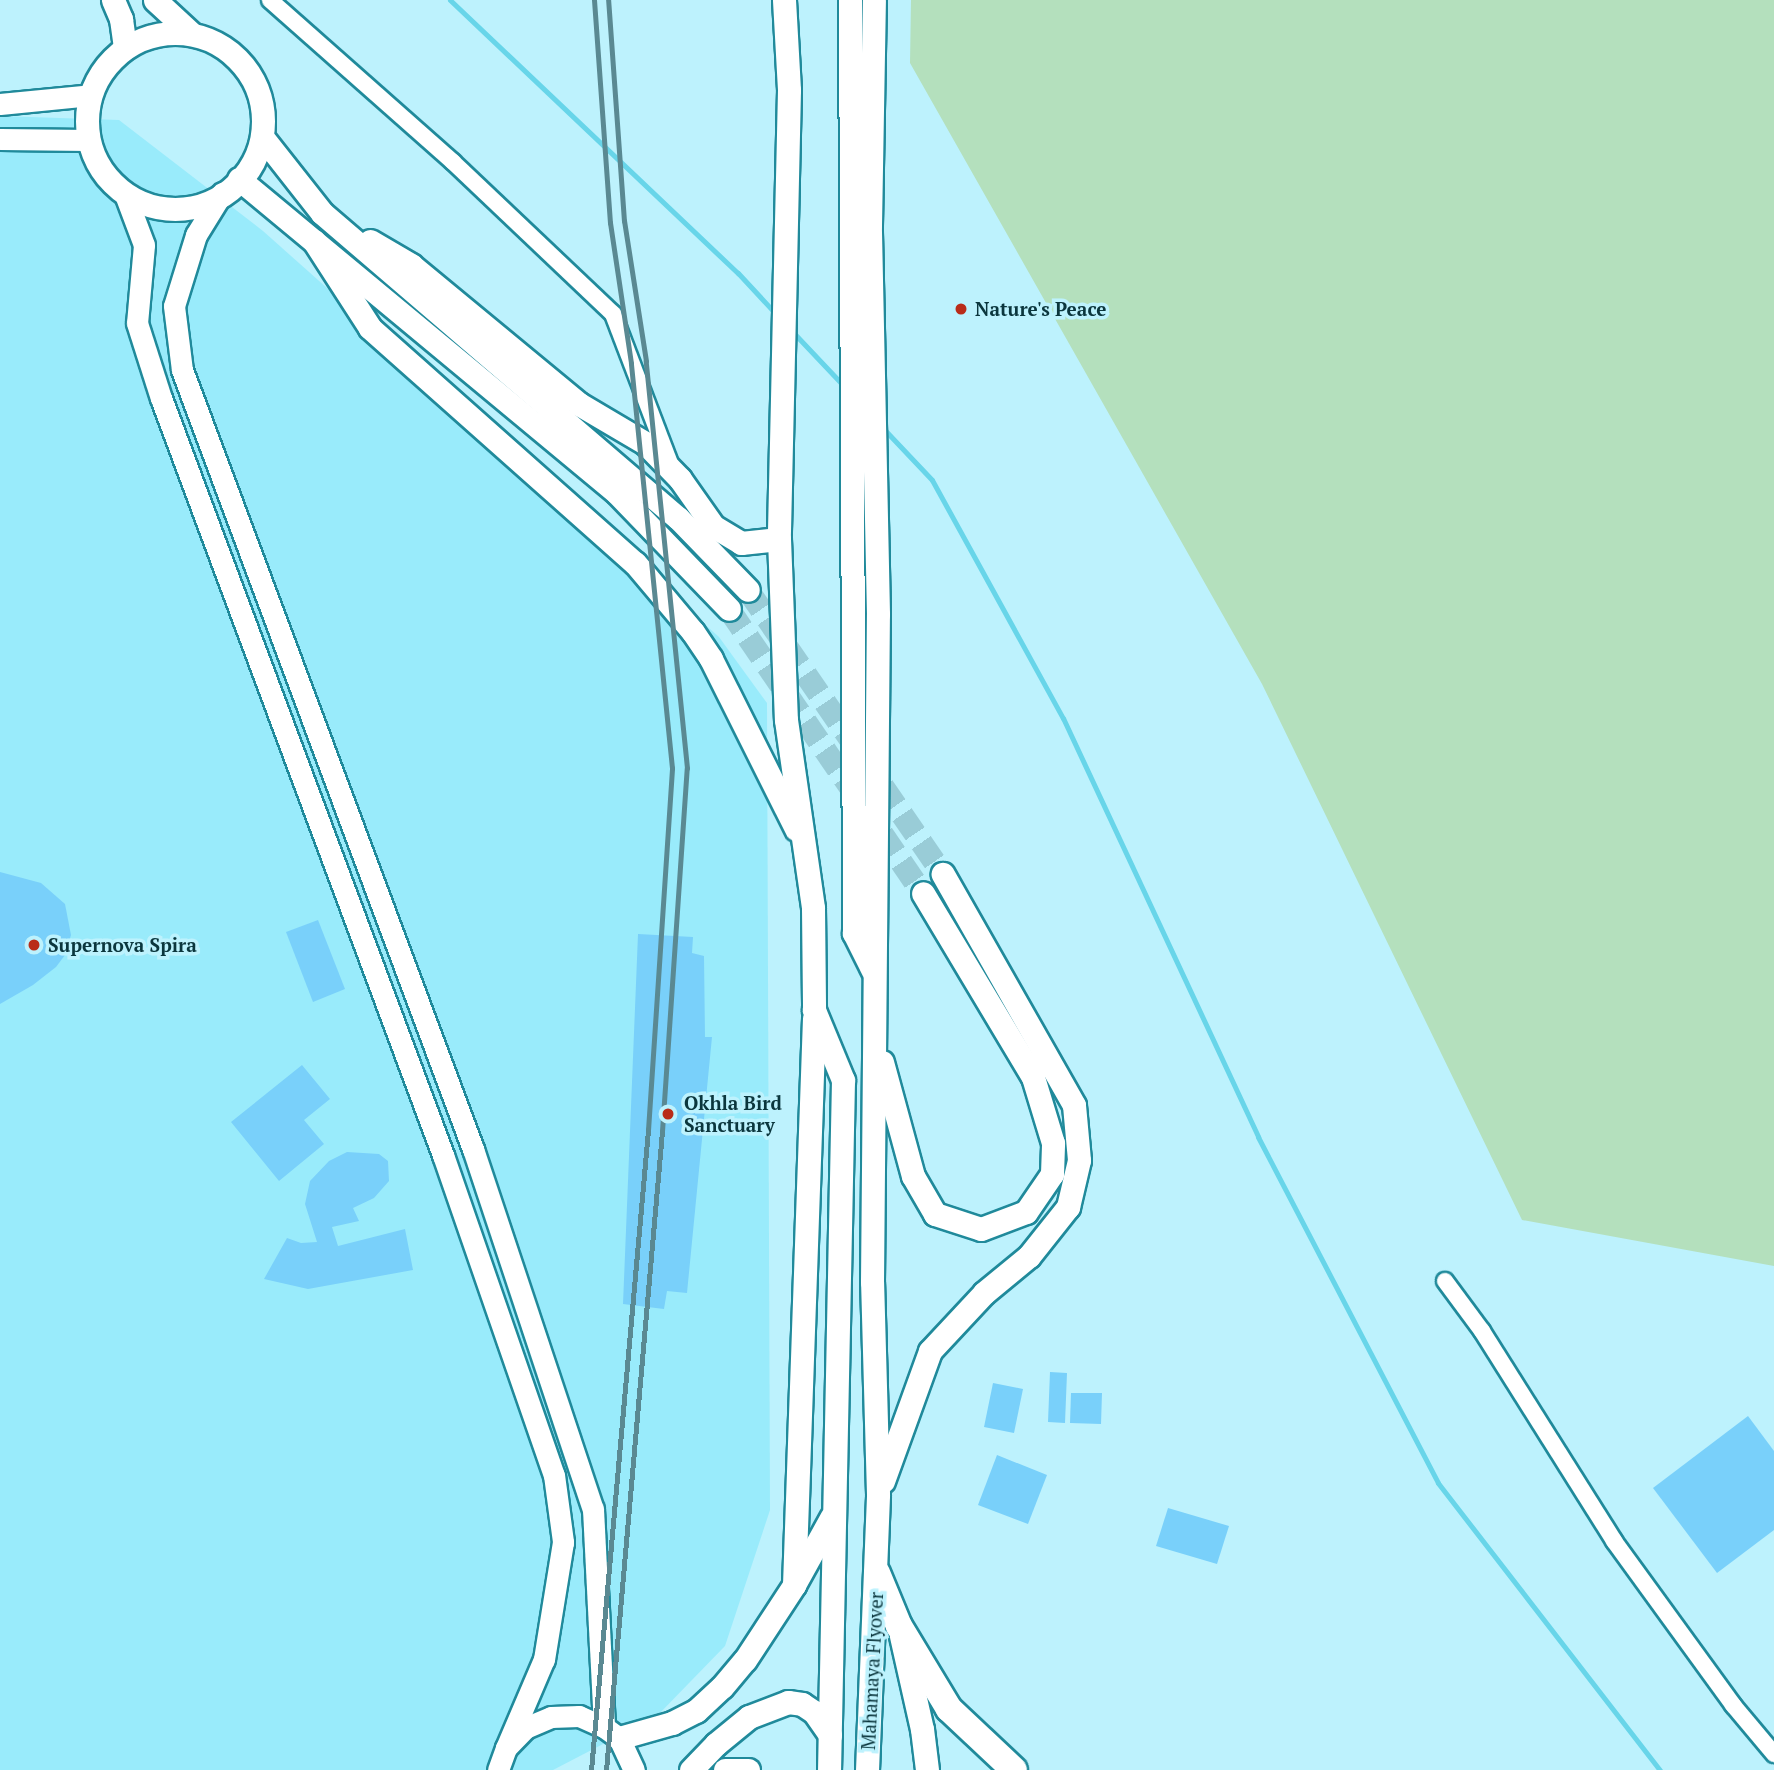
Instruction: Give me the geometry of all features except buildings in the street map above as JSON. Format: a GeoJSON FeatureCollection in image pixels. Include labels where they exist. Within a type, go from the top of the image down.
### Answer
{"type":"FeatureCollection","features":[{"type":"Feature","properties":{"kind":"highway"},"geometry":{"type":"LineString","coordinates":[[877,1573],[899,1626],[949,1709],[1014,1770]]}},
{"type":"Feature","properties":{"kind":"main road"},"geometry":{"type":"LineString","coordinates":[[113,0],[121,19],[125,48]]}},
{"type":"Feature","properties":{"kind":"main road"},"geometry":{"type":"LineString","coordinates":[[155,0],[192,34]]}},
{"type":"Feature","properties":{"kind":"main road"},"geometry":{"type":"LineString","coordinates":[[783,0],[789,90],[779,539],[786,720],[813,908],[814,1010],[794,1585]]}},
{"type":"Feature","properties":{"kind":"main road"},"geometry":{"type":"LineString","coordinates":[[850,0],[860,225]]}},
{"type":"Feature","properties":{"kind":"main road"},"geometry":{"type":"LineString","coordinates":[[874,0],[860,225],[853,608],[854,933],[875,974]]}},
{"type":"Feature","properties":{"kind":"main road"},"geometry":{"type":"LineString","coordinates":[[157,34],[192,34],[224,46],[249,71],[263,103],[263,138],[231,186],[193,209],[158,210],[126,197],[101,172],[88,140],[87,105],[100,73],[125,48],[157,34]]}},
{"type":"Feature","properties":{"kind":"main road"},"geometry":{"type":"LineString","coordinates":[[263,138],[322,213],[678,518],[748,590]]}},
{"type":"Feature","properties":{"kind":"main road"},"geometry":{"type":"LineString","coordinates":[[231,186],[314,241],[617,493],[729,609]]}},
{"type":"Feature","properties":{"kind":"main road"},"geometry":{"type":"LineString","coordinates":[[322,213],[411,265],[579,404],[645,443],[674,473],[713,526],[741,543],[779,539]]}},
{"type":"Feature","properties":{"kind":"main road","name":"Mahamaya Flyover"},"geometry":{"type":"LineString","coordinates":[[860,225],[878,614],[872,1282],[878,1494],[871,1725],[867,1770]]}},
{"type":"Feature","properties":{"kind":"main road"},"geometry":{"type":"LineString","coordinates":[[314,241],[370,328],[635,563],[693,632],[711,659],[805,846]]}},
{"type":"Feature","properties":{"kind":"main road"},"geometry":{"type":"LineString","coordinates":[[878,1494],[930,1351],[984,1293],[1029,1256],[1068,1207],[1079,1160],[1074,1105],[943,874]]}},
{"type":"Feature","properties":{"kind":"main road"},"geometry":{"type":"LineString","coordinates":[[874,1032],[912,1176],[935,1214],[981,1229],[1026,1212],[1052,1174],[1052,1143],[1033,1077],[923,893]]}},
{"type":"Feature","properties":{"kind":"main road","name":"Mahamaya Flyover"},"geometry":{"type":"LineString","coordinates":[[814,1010],[843,1080],[832,1515],[830,1764]]}},
{"type":"Feature","properties":{"kind":"main road"},"geometry":{"type":"LineString","coordinates":[[612,1733],[672,1723],[696,1711],[745,1660],[794,1585],[832,1515]]}},
{"type":"Feature","properties":{"kind":"main road"},"geometry":{"type":"LineString","coordinates":[[899,1626],[922,1730],[927,1770]]}},
{"type":"Feature","properties":{"kind":"main road"},"geometry":{"type":"LineString","coordinates":[[691,1770],[716,1744],[749,1717],[779,1704],[802,1704],[824,1722],[831,1735]]}},
{"type":"Feature","properties":{"kind":"main road"},"geometry":{"type":"LineString","coordinates":[[725,1770],[748,1770]]}},
{"type":"Feature","properties":{"kind":"street"},"geometry":{"type":"LineString","coordinates":[[270,0],[453,162],[613,314],[674,473]]}},
{"type":"Feature","properties":{"kind":"street"},"geometry":{"type":"LineString","coordinates":[[0,104],[91,95]]}},
{"type":"Feature","properties":{"kind":"street"},"geometry":{"type":"LineString","coordinates":[[0,139],[88,140]]}},
{"type":"Feature","properties":{"kind":"street"},"geometry":{"type":"LineString","coordinates":[[231,186],[196,234],[174,306],[182,370],[473,1149],[593,1508],[612,1733],[635,1770]]}},
{"type":"Feature","properties":{"kind":"street"},"geometry":{"type":"LineString","coordinates":[[126,197],[144,245],[137,323],[161,398],[443,1155],[554,1475],[563,1542],[544,1659],[498,1770]]}},
{"type":"Feature","properties":{"kind":"street"},"geometry":{"type":"LineString","coordinates":[[1445,1281],[1482,1331],[1614,1541],[1732,1704],[1774,1754]]}},
{"type":"Feature","properties":{"kind":"street"},"geometry":{"type":"LineString","coordinates":[[506,1748],[526,1728],[551,1717],[579,1716],[612,1733]]}},
{"type":"Feature","properties":{"kind":"shaded area"},"geometry":{"type":"Polygon","coordinates":[[[0,116],[119,120],[263,231],[719,637],[767,703],[770,1510],[725,1646],[657,1716],[553,1770],[0,1770],[0,116]]]}},
{"type":"Feature","properties":{"kind":"green space"},"geometry":{"type":"Polygon","coordinates":[[[911,0],[1774,0],[1774,1266],[1522,1220],[1262,684],[910,63],[911,0]]]}},
{"type":"Feature","properties":{"kind":"waterway"},"geometry":{"type":"LineString","coordinates":[[450,0],[738,273],[776,314]]}},
{"type":"Feature","properties":{"kind":"waterway"},"geometry":{"type":"LineString","coordinates":[[790,329],[843,385]]}},
{"type":"Feature","properties":{"kind":"waterway"},"geometry":{"type":"LineString","coordinates":[[881,426],[932,480],[1063,718],[1258,1137],[1438,1483],[1660,1770]]}},
{"type":"Feature","properties":{"kind":"tunnel"},"geometry":{"type":"LineString","coordinates":[[748,590],[943,874]]}},
{"type":"Feature","properties":{"kind":"tunnel"},"geometry":{"type":"LineString","coordinates":[[729,609],[923,893]]}},
{"type":"Feature","properties":{"kind":"railway"},"geometry":{"type":"LineString","coordinates":[[591,1770],[648,1130],[672,768],[631,363],[610,223],[594,0]]}},
{"type":"Feature","properties":{"kind":"railway"},"geometry":{"type":"LineString","coordinates":[[606,1770],[662,1131],[687,768],[646,361],[624,221],[608,0]]}},
{"type":"Feature","properties":{"kind":"place","name":"Nature's Peace"},"geometry":{"type":"Point","coordinates":[961,309]}},
{"type":"Feature","properties":{"kind":"place","name":"Supernova Spira"},"geometry":{"type":"Point","coordinates":[34,945]}},
{"type":"Feature","properties":{"kind":"place","name":"Okhla Bird Sanctuary"},"geometry":{"type":"Point","coordinates":[668,1114]}}]}
